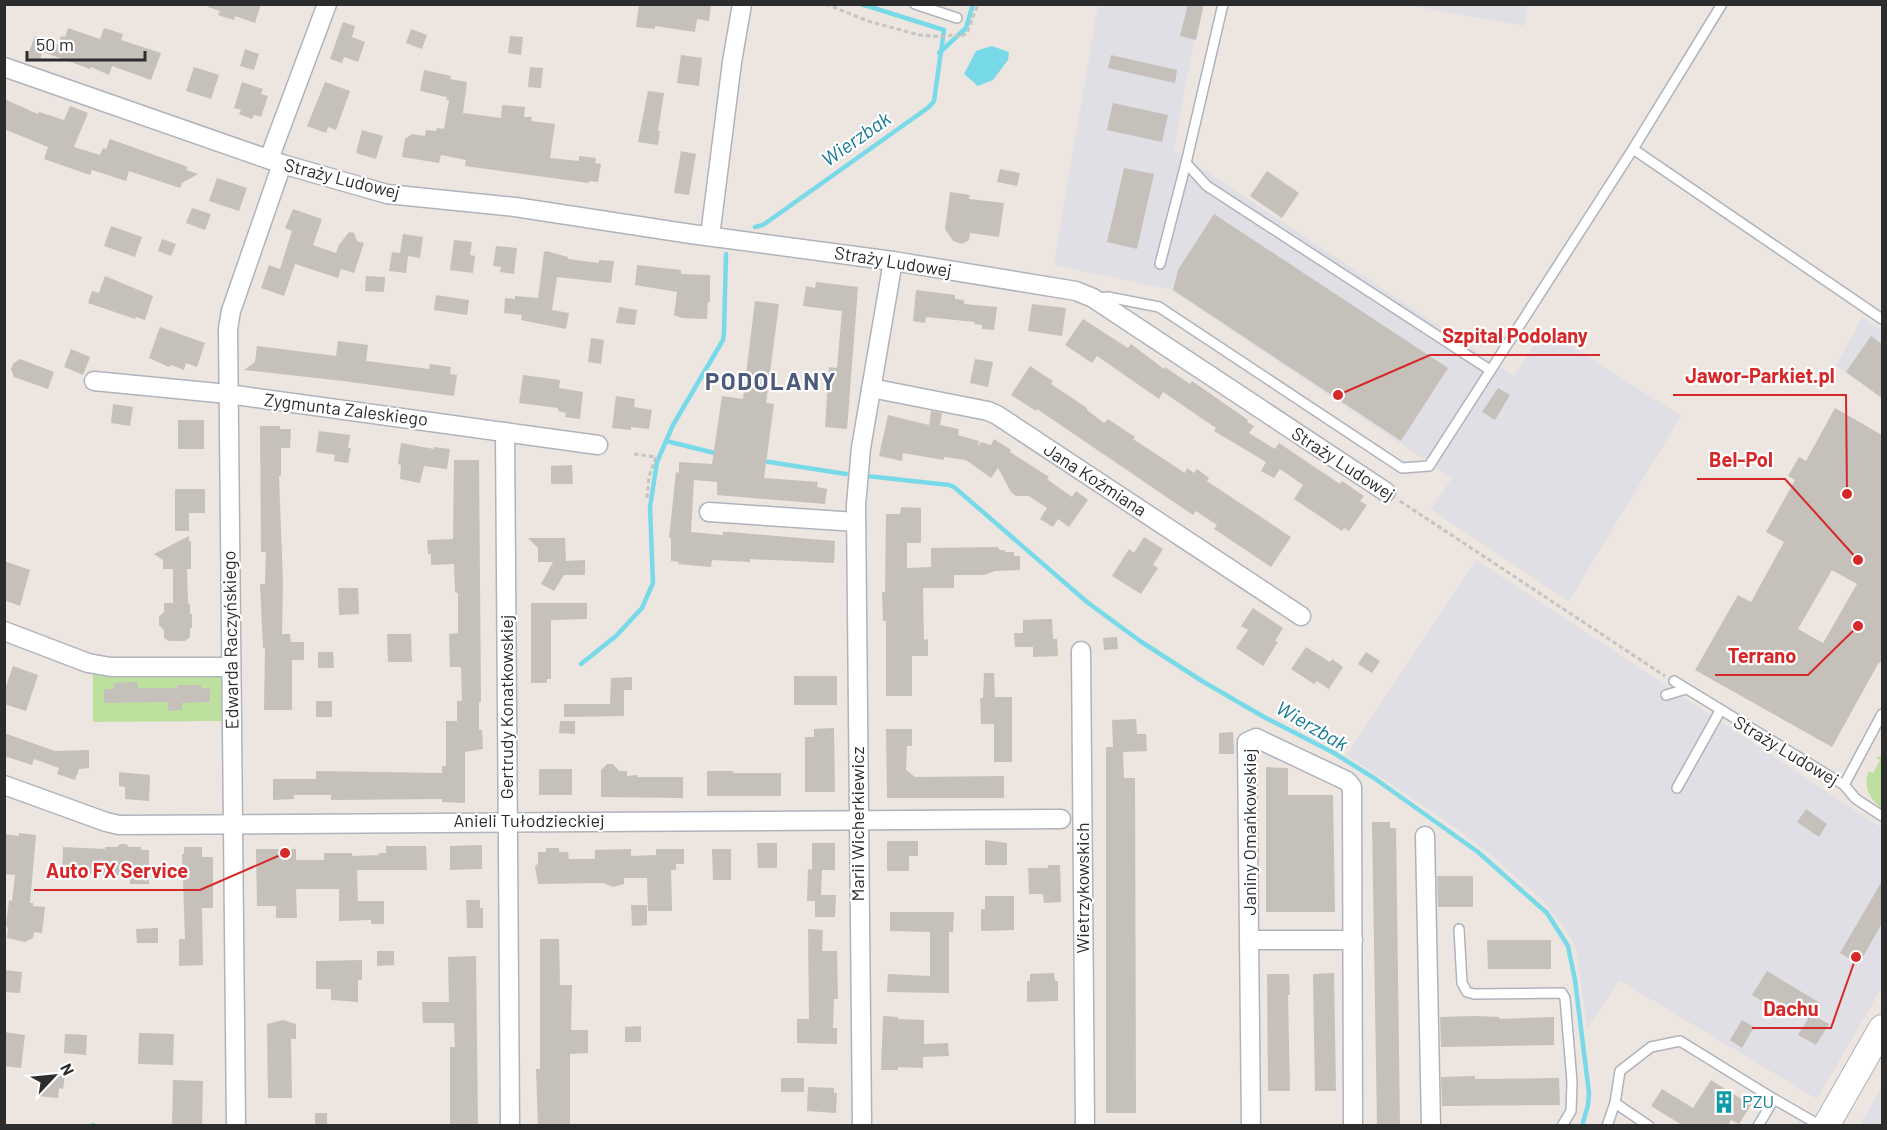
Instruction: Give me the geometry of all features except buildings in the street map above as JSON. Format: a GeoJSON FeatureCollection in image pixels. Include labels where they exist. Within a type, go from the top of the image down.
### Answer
{"type":"FeatureCollection","features":[{"type":"Feature","properties":{"kind":"main road"},"geometry":{"type":"LineString","coordinates":[[1826,1125],[1882,1028]]}},
{"type":"Feature","properties":{"kind":"street","name":"Edwarda Raczyńskiego"},"geometry":{"type":"LineString","coordinates":[[236,1125],[228,329],[231,312],[276,162],[327,4]]}},
{"type":"Feature","properties":{"kind":"street"},"geometry":{"type":"LineString","coordinates":[[710,236],[732,62],[742,4]]}},
{"type":"Feature","properties":{"kind":"street","name":"Straży Ludowej"},"geometry":{"type":"LineString","coordinates":[[4,68],[276,162],[387,194],[516,207],[893,261],[1076,291],[1093,298],[1386,492]]}},
{"type":"Feature","properties":{"kind":"street","name":"Marii Wicherkiewicz"},"geometry":{"type":"LineString","coordinates":[[862,1125],[856,522],[861,448],[893,261]]}},
{"type":"Feature","properties":{"kind":"street","name":"Zygmunta Zaleskiego"},"geometry":{"type":"LineString","coordinates":[[94,381],[228,394],[598,445]]}},
{"type":"Feature","properties":{"kind":"street","name":"Jana Koźmiana"},"geometry":{"type":"LineString","coordinates":[[871,388],[988,411],[997,415],[1301,616]]}},
{"type":"Feature","properties":{"kind":"street","name":"Gertrudy Konatkowskiej"},"geometry":{"type":"LineString","coordinates":[[505,432],[510,1125]]}},
{"type":"Feature","properties":{"kind":"street"},"geometry":{"type":"LineString","coordinates":[[709,512],[856,522]]}},
{"type":"Feature","properties":{"kind":"street"},"geometry":{"type":"LineString","coordinates":[[4,631],[88,663],[111,667],[231,667]]}},
{"type":"Feature","properties":{"kind":"street","name":"Wietrzykowskich"},"geometry":{"type":"LineString","coordinates":[[1082,651],[1085,1125]]}},
{"type":"Feature","properties":{"kind":"street","name":"Janiny Omańkowskiej"},"geometry":{"type":"LineString","coordinates":[[1251,1125],[1251,940],[1247,742],[1256,738],[1347,781],[1352,788],[1353,1125]]}},
{"type":"Feature","properties":{"kind":"street","name":"Anieli Tułodzieckiej"},"geometry":{"type":"LineString","coordinates":[[4,785],[119,825],[1061,819]]}},
{"type":"Feature","properties":{"kind":"street"},"geometry":{"type":"LineString","coordinates":[[1425,836],[1431,1125]]}},
{"type":"Feature","properties":{"kind":"street"},"geometry":{"type":"LineString","coordinates":[[1251,940],[1353,940]]}},
{"type":"Feature","properties":{"kind":"lane"},"geometry":{"type":"LineString","coordinates":[[915,4],[957,18]]}},
{"type":"Feature","properties":{"kind":"lane"},"geometry":{"type":"LineString","coordinates":[[1160,264],[1223,4]]}},
{"type":"Feature","properties":{"kind":"lane"},"geometry":{"type":"LineString","coordinates":[[1093,298],[1108,297],[1158,307],[1402,468],[1429,466],[1633,149],[1722,4]]}},
{"type":"Feature","properties":{"kind":"lane"},"geometry":{"type":"LineString","coordinates":[[1633,149],[1882,319]]}},
{"type":"Feature","properties":{"kind":"lane"},"geometry":{"type":"LineString","coordinates":[[1186,163],[1207,186],[1490,370]]}},
{"type":"Feature","properties":{"kind":"lane","name":"Straży Ludowej"},"geometry":{"type":"LineString","coordinates":[[1674,681],[1844,785],[1856,799],[1882,816]]}},
{"type":"Feature","properties":{"kind":"lane"},"geometry":{"type":"LineString","coordinates":[[1666,695],[1686,689]]}},
{"type":"Feature","properties":{"kind":"lane"},"geometry":{"type":"LineString","coordinates":[[1677,788],[1720,711]]}},
{"type":"Feature","properties":{"kind":"lane"},"geometry":{"type":"LineString","coordinates":[[1844,785],[1882,714]]}},
{"type":"Feature","properties":{"kind":"lane"},"geometry":{"type":"LineString","coordinates":[[1459,929],[1462,983],[1467,992],[1474,994],[1562,993],[1565,998],[1572,1082],[1571,1111],[1562,1125]]}},
{"type":"Feature","properties":{"kind":"lane"},"geometry":{"type":"LineString","coordinates":[[1607,1125],[1615,1104],[1620,1071],[1651,1047],[1680,1041],[1821,1125]]}},
{"type":"Feature","properties":{"kind":"lane"},"geometry":{"type":"LineString","coordinates":[[1758,1125],[1774,1099]]}},
{"type":"Feature","properties":{"kind":"lane"},"geometry":{"type":"LineString","coordinates":[[1615,1104],[1649,1125]]}},
{"type":"Feature","properties":{"kind":"path"},"geometry":{"type":"LineString","coordinates":[[826,4],[868,21],[919,35],[946,37],[967,33],[978,4]]}},
{"type":"Feature","properties":{"kind":"path"},"geometry":{"type":"LineString","coordinates":[[634,454],[656,457],[649,476],[647,498]]}},
{"type":"Feature","properties":{"kind":"path","name":"Straży Ludowej"},"geometry":{"type":"LineString","coordinates":[[1386,492],[1674,681]]}},
{"type":"Feature","properties":{"kind":"shaded area"},"geometry":{"type":"Polygon","coordinates":[[[1528,4],[1524,26],[1408,5],[1528,4]]]}},
{"type":"Feature","properties":{"kind":"shaded area"},"geometry":{"type":"Polygon","coordinates":[[[1098,5],[1200,5],[1174,150],[1514,376],[1545,329],[1681,416],[1569,601],[1431,509],[1452,478],[1172,290],[1054,265],[1098,5]]]}},
{"type":"Feature","properties":{"kind":"shaded area"},"geometry":{"type":"Polygon","coordinates":[[[1862,317],[1882,330],[1882,398],[1836,366],[1862,317]]]}},
{"type":"Feature","properties":{"kind":"shaded area"},"geometry":{"type":"Polygon","coordinates":[[[1476,560],[1882,828],[1882,987],[1817,1099],[1619,980],[1587,1028],[1573,940],[1543,900],[1486,851],[1446,821],[1347,755],[1476,560]]]}},
{"type":"Feature","properties":{"kind":"shaded area"},"geometry":{"type":"Polygon","coordinates":[[[1882,1087],[1882,1125],[1860,1125],[1882,1087]]]}},
{"type":"Feature","properties":{"kind":"green space"},"geometry":{"type":"Polygon","coordinates":[[[93,674],[221,674],[222,721],[93,722],[93,674]]]}},
{"type":"Feature","properties":{"kind":"green space"},"geometry":{"type":"Polygon","coordinates":[[[1878,756],[1882,758],[1882,809],[1868,792],[1866,782],[1869,771],[1873,773],[1880,760],[1876,758],[1878,756]]]}},
{"type":"Feature","properties":{"kind":"water"},"geometry":{"type":"Polygon","coordinates":[[[992,46],[1009,52],[1008,60],[993,80],[978,86],[964,74],[976,51],[992,46]]]}},
{"type":"Feature","properties":{"kind":"waterway","name":"Wierzbak"},"geometry":{"type":"LineString","coordinates":[[755,227],[763,225],[929,107],[934,101],[944,30],[861,4]]}},
{"type":"Feature","properties":{"kind":"waterway","name":"Wierzbak"},"geometry":{"type":"LineString","coordinates":[[939,53],[966,28],[973,4]]}},
{"type":"Feature","properties":{"kind":"waterway","name":"Wierzbak"},"geometry":{"type":"LineString","coordinates":[[581,664],[616,636],[642,608],[653,583],[650,507],[657,462],[673,425],[723,340],[726,254]]}},
{"type":"Feature","properties":{"kind":"waterway","name":"Wierzbak"},"geometry":{"type":"LineString","coordinates":[[666,441],[719,454]]}},
{"type":"Feature","properties":{"kind":"waterway","name":"Wierzbak"},"geometry":{"type":"LineString","coordinates":[[763,461],[846,474]]}},
{"type":"Feature","properties":{"kind":"waterway","name":"Wierzbak"},"geometry":{"type":"LineString","coordinates":[[867,476],[954,487],[1087,602],[1140,641],[1202,681],[1264,717],[1334,753],[1374,778],[1478,852],[1547,913],[1568,946],[1575,980],[1589,1093],[1582,1126]]}},
{"type":"Feature","properties":{"kind":"place","name":"Szpital Podolany"},"geometry":{"type":"Point","coordinates":[1338,395]}},
{"type":"Feature","properties":{"kind":"place","name":"Jawor-Parkiet.pl"},"geometry":{"type":"Point","coordinates":[1847,494]}},
{"type":"Feature","properties":{"kind":"place","name":"Bel-Pol"},"geometry":{"type":"Point","coordinates":[1858,560]}},
{"type":"Feature","properties":{"kind":"place","name":"Terrano"},"geometry":{"type":"Point","coordinates":[1858,626]}},
{"type":"Feature","properties":{"kind":"place","name":"Auto FX Service"},"geometry":{"type":"Point","coordinates":[285,853]}},
{"type":"Feature","properties":{"kind":"place","name":"Dachu"},"geometry":{"type":"Point","coordinates":[1856,957]}},
{"type":"Feature","properties":{"kind":"place","name":"PZU"},"geometry":{"type":"Point","coordinates":[1724,1102]}},
{"type":"Feature","properties":{"kind":"district","name":"PODOLANY"},"geometry":{"type":"Point","coordinates":[771,382]}}]}
